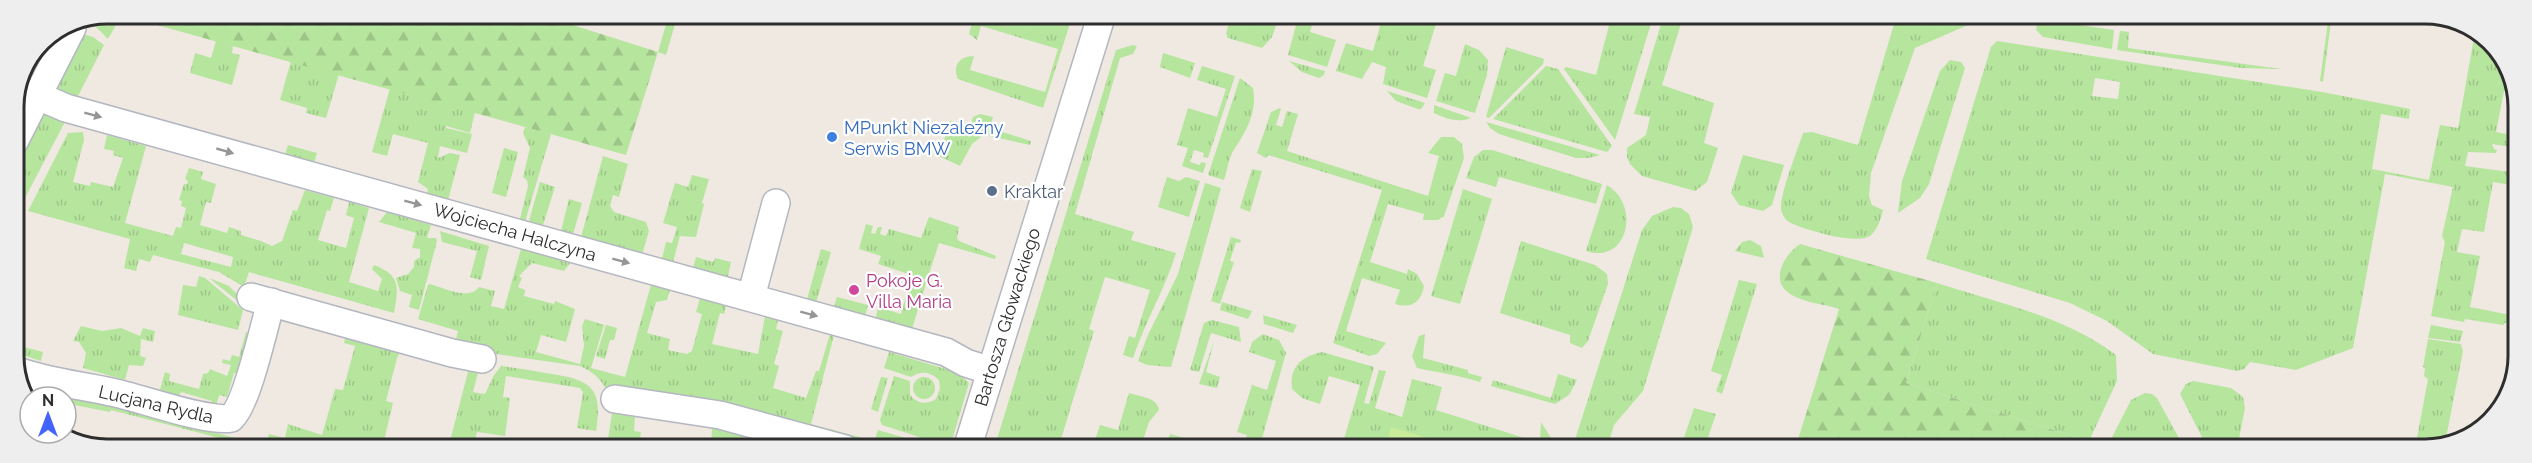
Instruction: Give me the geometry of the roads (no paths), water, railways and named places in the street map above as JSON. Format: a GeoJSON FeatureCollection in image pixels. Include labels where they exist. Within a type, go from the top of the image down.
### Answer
{"type":"FeatureCollection","features":[{"type":"Feature","properties":{"kind":"street","name":"Bartosza Głowackiego"},"geometry":{"type":"LineString","coordinates":[[970,439],[1099,24]]}},
{"type":"Feature","properties":{"kind":"street"},"geometry":{"type":"LineString","coordinates":[[24,123],[69,33]]}},
{"type":"Feature","properties":{"kind":"street","name":"Wojciecha Halczyna"},"geometry":{"type":"LineString","coordinates":[[38,96],[83,113],[946,352],[966,363],[991,371]]}},
{"type":"Feature","properties":{"kind":"street"},"geometry":{"type":"LineString","coordinates":[[751,297],[776,203]]}},
{"type":"Feature","properties":{"kind":"street","name":"Lucjana Rydla"},"geometry":{"type":"LineString","coordinates":[[26,374],[49,381],[112,392],[225,420],[233,417],[240,405],[261,299],[452,353],[482,359]]}},
{"type":"Feature","properties":{"kind":"street"},"geometry":{"type":"LineString","coordinates":[[615,399],[720,415],[808,439]]}},
{"type":"Feature","properties":{"kind":"place","name":"MPunkt Niezależny Serwis BMW"},"geometry":{"type":"Point","coordinates":[832,137]}},
{"type":"Feature","properties":{"kind":"place","name":"Kraktar"},"geometry":{"type":"Point","coordinates":[992,191]}},
{"type":"Feature","properties":{"kind":"place","name":"Pokoje G. Villa Maria"},"geometry":{"type":"Point","coordinates":[854,290]}}]}
